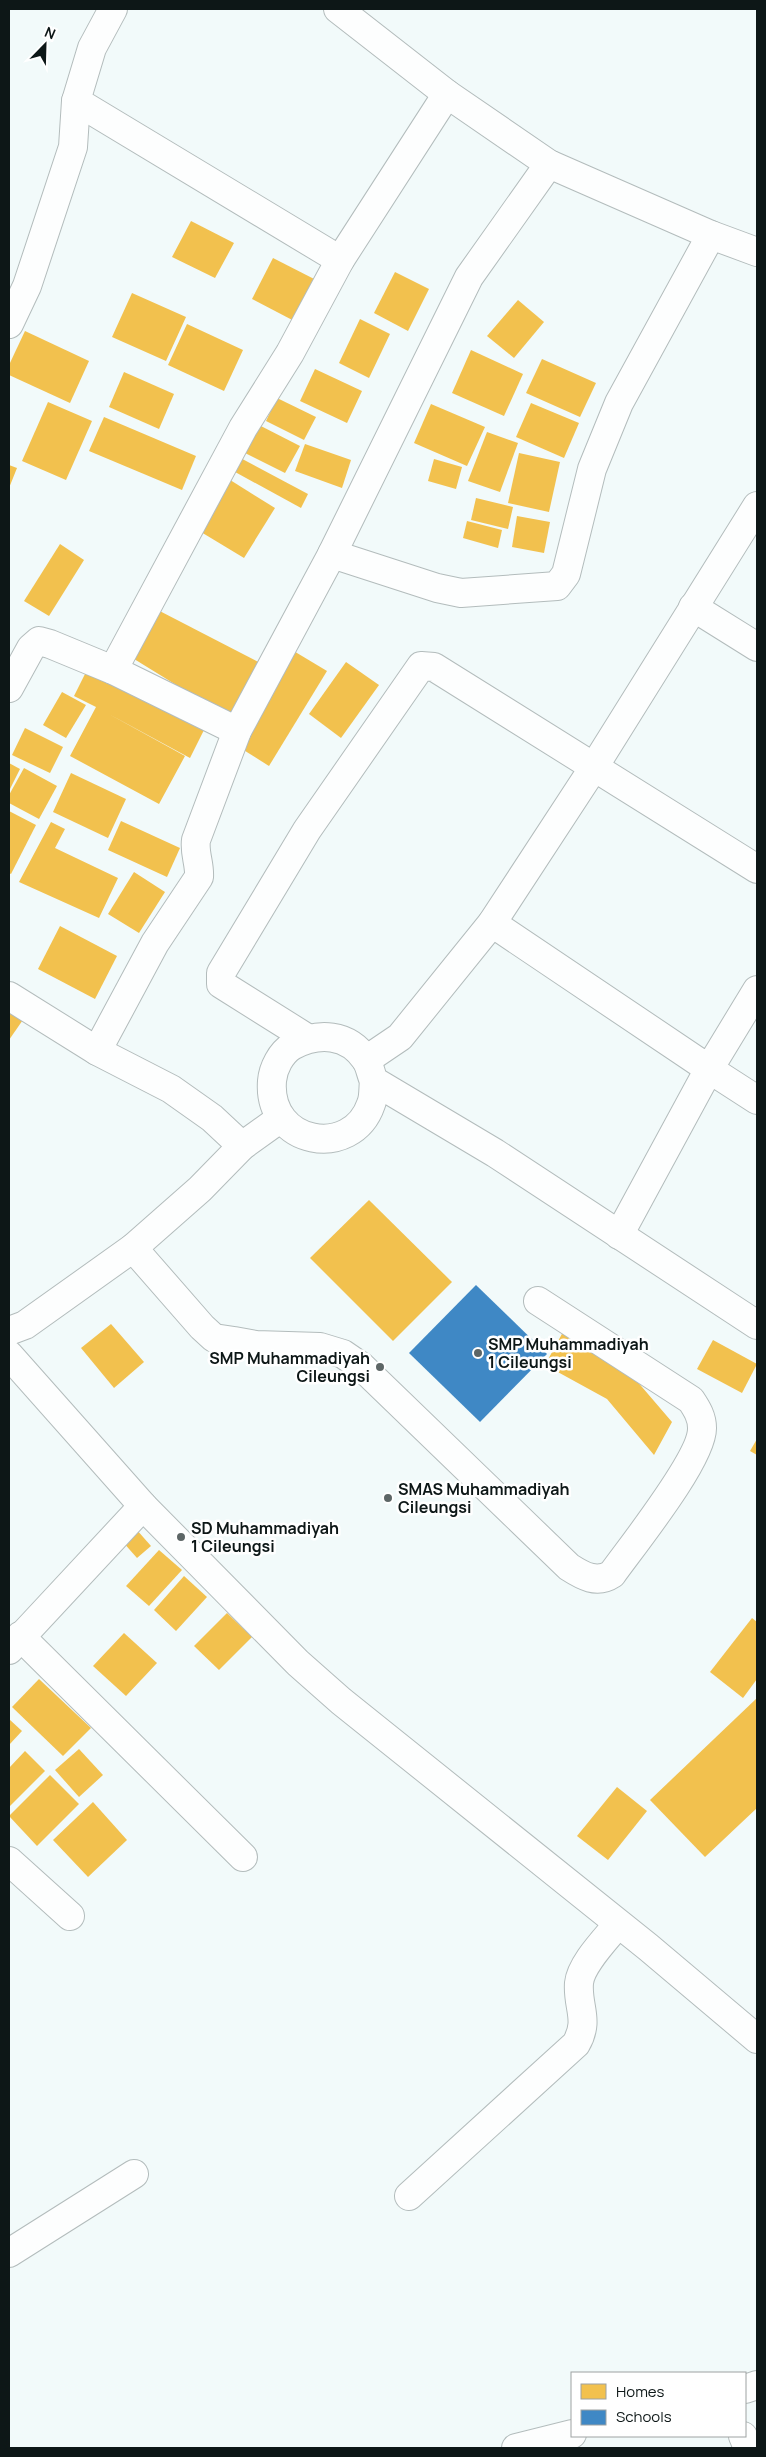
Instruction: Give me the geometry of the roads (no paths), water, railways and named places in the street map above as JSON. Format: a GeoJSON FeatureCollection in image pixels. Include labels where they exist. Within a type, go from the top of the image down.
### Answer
{"type":"FeatureCollection","features":[{"type":"Feature","properties":{"kind":"street"},"geometry":{"type":"LineString","coordinates":[[9,324],[27,286],[73,146],[76,101],[92,48],[113,9]]}},
{"type":"Feature","properties":{"kind":"street"},"geometry":{"type":"LineString","coordinates":[[338,9],[447,94],[549,164],[711,235],[755,244]]}},
{"type":"Feature","properties":{"kind":"street"},"geometry":{"type":"LineString","coordinates":[[113,670],[243,428],[290,353],[340,260],[447,94]]}},
{"type":"Feature","properties":{"kind":"street"},"geometry":{"type":"LineString","coordinates":[[76,101],[340,260]]}},
{"type":"Feature","properties":{"kind":"street"},"geometry":{"type":"LineString","coordinates":[[98,1051],[155,943],[199,878],[200,868],[195,850],[196,840],[237,731],[332,554],[469,277],[549,164]]}},
{"type":"Feature","properties":{"kind":"street"},"geometry":{"type":"LineString","coordinates":[[332,554],[437,588],[461,593],[557,586],[566,574],[592,469],[618,403],[711,235]]}},
{"type":"Feature","properties":{"kind":"street"},"geometry":{"type":"LineString","coordinates":[[757,506],[594,767],[492,923],[400,1037],[370,1071],[371,1104],[361,1123],[342,1136],[320,1139],[298,1133],[281,1118],[271,1096],[273,1072],[285,1051],[307,1038],[329,1036],[350,1044],[370,1071],[757,1325]]}},
{"type":"Feature","properties":{"kind":"street"},"geometry":{"type":"LineString","coordinates":[[693,607],[757,647]]}},
{"type":"Feature","properties":{"kind":"street"},"geometry":{"type":"LineString","coordinates":[[9,688],[32,648],[39,642],[50,644],[113,670],[237,731]]}},
{"type":"Feature","properties":{"kind":"street"},"geometry":{"type":"LineString","coordinates":[[307,1038],[221,984],[221,973],[307,830],[420,666],[434,667],[757,869]]}},
{"type":"Feature","properties":{"kind":"street"},"geometry":{"type":"LineString","coordinates":[[492,923],[757,1100]]}},
{"type":"Feature","properties":{"kind":"street"},"geometry":{"type":"LineString","coordinates":[[619,1235],[709,1068],[757,990]]}},
{"type":"Feature","properties":{"kind":"street"},"geometry":{"type":"LineString","coordinates":[[9,996],[98,1051],[171,1089],[212,1118],[242,1146]]}},
{"type":"Feature","properties":{"kind":"street"},"geometry":{"type":"LineString","coordinates":[[281,1118],[242,1146],[200,1189],[132,1248],[17,1328],[10,1358],[143,1506],[298,1663],[341,1701],[755,2034]]}},
{"type":"Feature","properties":{"kind":"street"},"geometry":{"type":"LineString","coordinates":[[132,1248],[214,1338],[256,1344],[320,1347],[343,1354],[362,1368],[569,1567],[583,1576],[605,1578],[612,1574],[683,1476],[701,1438],[701,1420],[698,1410],[691,1400],[538,1300]]}},
{"type":"Feature","properties":{"kind":"street"},"geometry":{"type":"LineString","coordinates":[[143,1506],[15,1643],[243,1857]]}},
{"type":"Feature","properties":{"kind":"street"},"geometry":{"type":"LineString","coordinates":[[9,1860],[70,1916]]}},
{"type":"Feature","properties":{"kind":"street"},"geometry":{"type":"LineString","coordinates":[[409,2196],[576,2044],[583,2033],[584,2018],[579,1984],[582,1970],[618,1924]]}},
{"type":"Feature","properties":{"kind":"street"},"geometry":{"type":"LineString","coordinates":[[9,2253],[134,2174]]}},
{"type":"Feature","properties":{"kind":"street"},"geometry":{"type":"LineString","coordinates":[[516,2448],[571,2434]]}},
{"type":"Feature","properties":{"kind":"place","name":"SMP Muhammadiyah 1 Cileungsi"},"geometry":{"type":"Point","coordinates":[478,1353]}},
{"type":"Feature","properties":{"kind":"place","name":"SMP Muhammadiyah Cileungsi"},"geometry":{"type":"Point","coordinates":[380,1367]}},
{"type":"Feature","properties":{"kind":"place","name":"SMAS Muhammadiyah Cileungsi"},"geometry":{"type":"Point","coordinates":[388,1498]}},
{"type":"Feature","properties":{"kind":"place","name":"SD Muhammadiyah 1 Cileungsi"},"geometry":{"type":"Point","coordinates":[181,1537]}}]}
